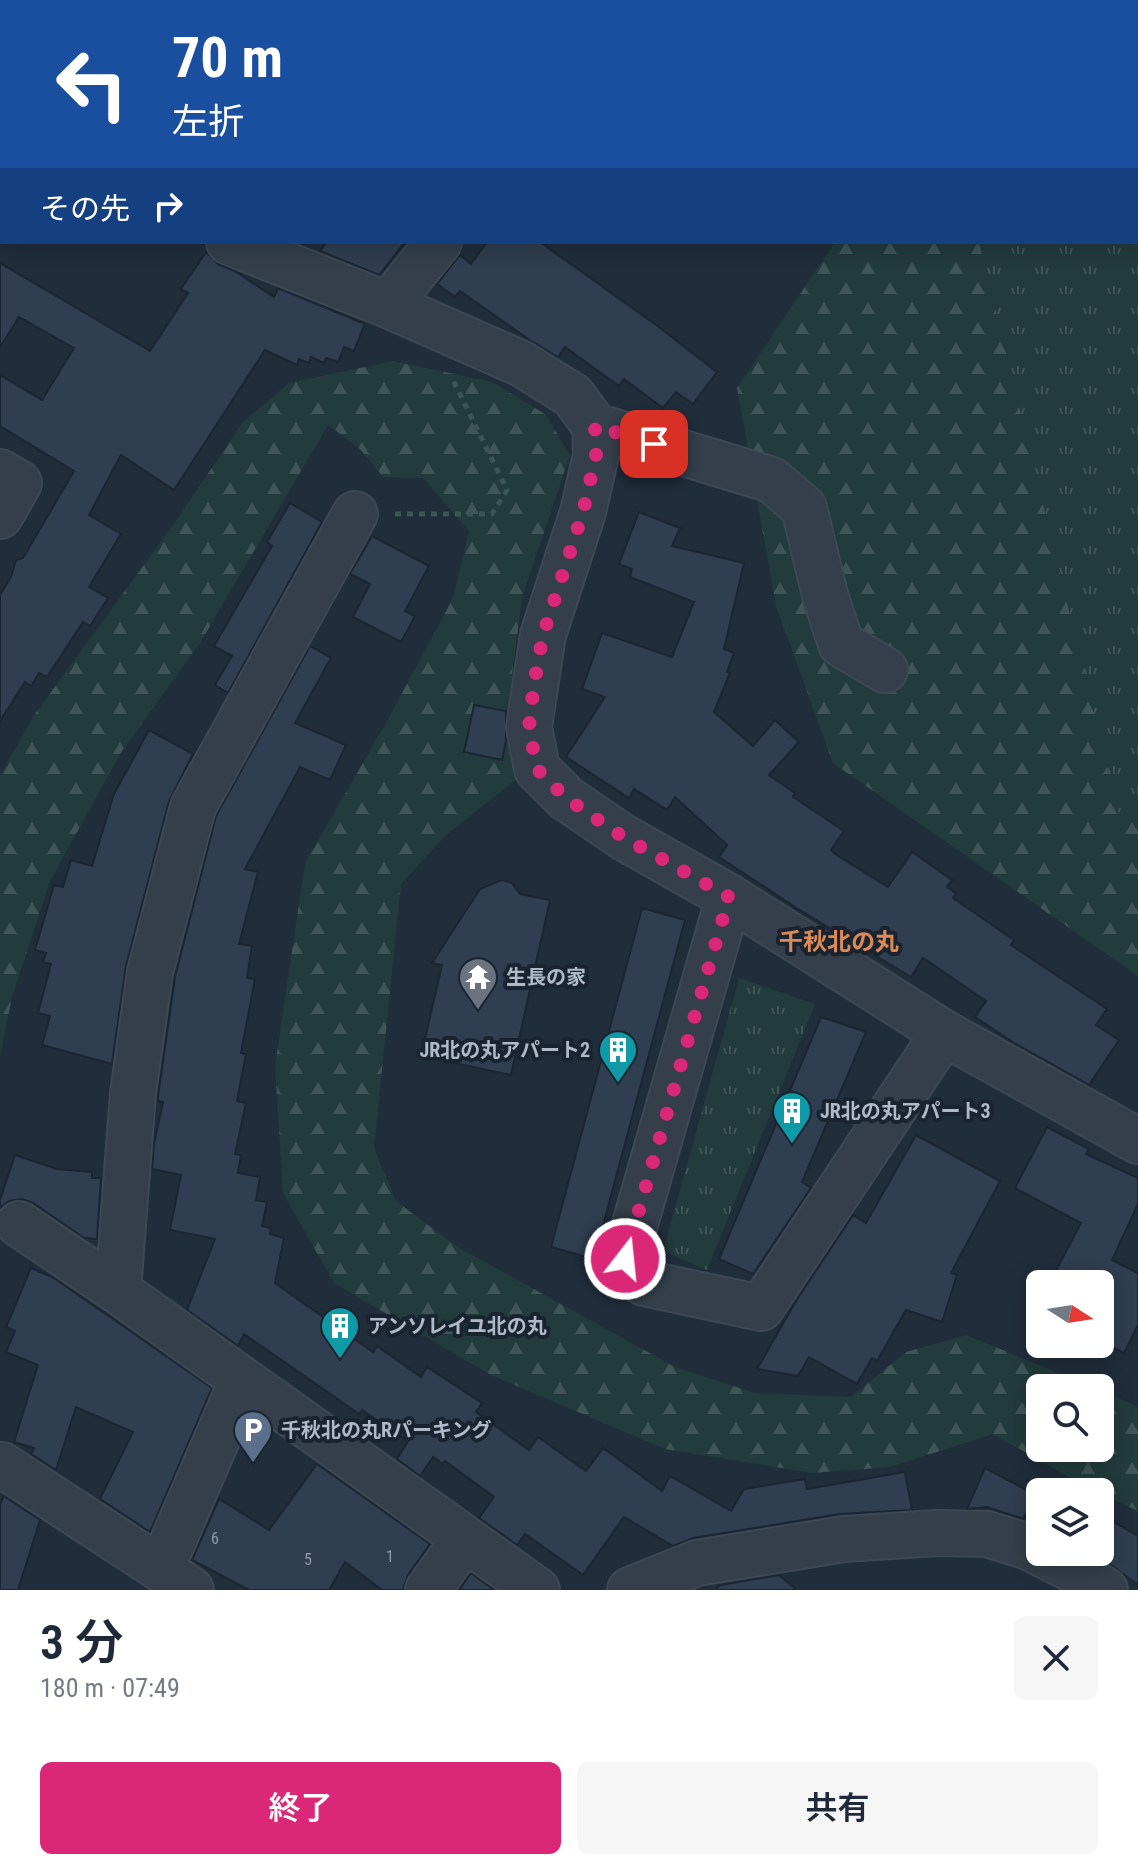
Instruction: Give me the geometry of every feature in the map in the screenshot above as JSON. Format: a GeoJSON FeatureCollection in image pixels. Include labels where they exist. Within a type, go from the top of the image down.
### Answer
{"type":"FeatureCollection","features":[{"type":"Feature","properties":{"kind":"street"},"geometry":{"type":"LineString","coordinates":[[234,244],[522,364],[573,396],[595,426],[596,455],[583,512],[543,635],[529,727],[537,769],[566,798],[623,837],[729,897],[944,1033],[1138,1141]]}},
{"type":"Feature","properties":{"kind":"street"},"geometry":{"type":"LineString","coordinates":[[407,314],[438,244]]}},
{"type":"Feature","properties":{"kind":"street"},"geometry":{"type":"LineString","coordinates":[[595,426],[772,480],[804,508],[825,595],[841,644],[885,670]]}},
{"type":"Feature","properties":{"kind":"street"},"geometry":{"type":"LineString","coordinates":[[0,472],[19,483],[0,516]]}},
{"type":"Feature","properties":{"kind":"street"},"geometry":{"type":"LineString","coordinates":[[118,1291],[133,1093],[150,972],[193,807],[355,514]]}},
{"type":"Feature","properties":{"kind":"street"},"geometry":{"type":"LineString","coordinates":[[729,897],[625,1259],[644,1283],[761,1308],[944,1033]]}},
{"type":"Feature","properties":{"kind":"street"},"geometry":{"type":"LineString","coordinates":[[19,1224],[118,1291],[537,1590]]}},
{"type":"Feature","properties":{"kind":"street"},"geometry":{"type":"LineString","coordinates":[[2,1465],[176,1579],[242,1381]]}},
{"type":"Feature","properties":{"kind":"street"},"geometry":{"type":"LineString","coordinates":[[630,1590],[697,1563],[844,1539],[937,1533],[987,1534],[1026,1546],[1105,1590]]}},
{"type":"Feature","properties":{"kind":"street"},"geometry":{"type":"LineString","coordinates":[[428,1590],[464,1540]]}},
{"type":"Feature","properties":{"kind":"path"},"geometry":{"type":"LineString","coordinates":[[355,514],[492,514],[507,490],[407,314]]}},
{"type":"Feature","properties":{"kind":"green space"},"geometry":{"type":"Polygon","coordinates":[[[834,244],[979,244],[1121,823],[1138,819],[1138,976],[833,763],[776,606],[737,388],[834,244]]]}},
{"type":"Feature","properties":{"kind":"green space"},"geometry":{"type":"Polygon","coordinates":[[[979,244],[1138,244],[1138,819],[1121,823],[979,244]]]}},
{"type":"Feature","properties":{"kind":"green space"},"geometry":{"type":"Polygon","coordinates":[[[393,361],[492,382],[545,414],[570,455],[522,598],[512,675],[519,777],[445,836],[401,884],[374,1148],[396,1201],[456,1246],[675,1367],[755,1393],[851,1397],[906,1352],[966,1335],[1061,1374],[1026,1374],[1026,1453],[993,1434],[890,1467],[812,1473],[665,1449],[491,1375],[334,1283],[283,1193],[275,1066],[305,863],[385,725],[453,598],[469,531],[423,478],[383,477],[360,449],[328,425],[200,643],[122,751],[50,881],[12,997],[0,1057],[0,775],[35,714],[173,525],[243,422],[289,383],[393,361]]]}},
{"type":"Feature","properties":{"kind":"green space"},"geometry":{"type":"Polygon","coordinates":[[[739,978],[815,1004],[707,1270],[663,1251],[739,978]]]}},
{"type":"Feature","properties":{"kind":"green space"},"geometry":{"type":"Polygon","coordinates":[[[1114,1396],[1138,1407],[1138,1511],[1114,1500],[1114,1478],[1070,1478],[1042,1462],[1114,1462],[1114,1396]]]}},
{"type":"Feature","properties":{"kind":"building"},"geometry":{"type":"Polygon","coordinates":[[[325,244],[403,244],[379,275],[320,251],[325,244]]]}},
{"type":"Feature","properties":{"kind":"building"},"geometry":{"type":"Polygon","coordinates":[[[486,244],[543,244],[717,372],[693,404],[676,392],[663,408],[624,379],[619,386],[565,347],[558,357],[460,291],[455,297],[437,284],[460,255],[471,264],[486,244]]]}},
{"type":"Feature","properties":{"kind":"building"},"geometry":{"type":"Polygon","coordinates":[[[206,252],[219,265],[235,271],[274,297],[278,288],[365,324],[354,351],[344,347],[338,362],[326,358],[324,363],[311,357],[309,363],[299,359],[297,365],[265,350],[174,490],[121,455],[89,515],[121,534],[89,587],[108,598],[90,626],[83,622],[47,677],[39,673],[31,686],[25,682],[0,721],[0,595],[11,577],[16,560],[23,558],[74,471],[0,426],[0,375],[42,400],[74,348],[19,317],[0,347],[0,263],[150,351],[188,293],[181,289],[206,252]]]}},
{"type":"Feature","properties":{"kind":"building"},"geometry":{"type":"Polygon","coordinates":[[[290,503],[322,522],[228,693],[215,685],[232,656],[214,646],[272,546],[267,542],[290,503]]]}},
{"type":"Feature","properties":{"kind":"building"},"geometry":{"type":"Polygon","coordinates":[[[639,512],[680,528],[672,546],[744,563],[724,649],[734,653],[727,672],[730,673],[714,712],[753,746],[775,720],[799,742],[769,775],[795,793],[793,797],[844,831],[831,850],[835,854],[888,887],[912,852],[952,880],[947,887],[956,893],[953,898],[1014,940],[1011,945],[1107,1009],[1096,1025],[1119,1040],[1089,1085],[975,1017],[986,1001],[923,958],[911,977],[719,857],[727,845],[675,797],[667,810],[634,789],[629,798],[566,757],[605,697],[582,689],[602,633],[672,657],[694,602],[630,577],[632,569],[619,564],[639,512]]]}},
{"type":"Feature","properties":{"kind":"building"},"geometry":{"type":"Polygon","coordinates":[[[372,536],[429,566],[405,611],[415,616],[401,642],[353,617],[370,584],[350,574],[372,536]]]}},
{"type":"Feature","properties":{"kind":"building"},"geometry":{"type":"Polygon","coordinates":[[[310,646],[331,658],[295,723],[346,745],[330,780],[300,767],[245,869],[258,872],[239,944],[252,946],[247,978],[255,979],[241,1053],[246,1054],[237,1101],[246,1103],[235,1154],[241,1155],[238,1173],[260,1177],[256,1200],[267,1202],[262,1226],[271,1228],[270,1234],[284,1238],[275,1283],[373,1352],[377,1346],[421,1377],[427,1367],[482,1403],[476,1412],[529,1450],[538,1437],[586,1471],[603,1448],[662,1491],[670,1476],[731,1511],[744,1489],[805,1479],[807,1489],[905,1472],[912,1510],[840,1514],[693,1538],[673,1546],[624,1517],[583,1575],[525,1534],[517,1545],[479,1518],[494,1497],[445,1461],[443,1464],[433,1457],[420,1476],[397,1459],[408,1441],[362,1410],[359,1414],[244,1334],[238,1346],[187,1310],[215,1239],[170,1230],[181,1175],[152,1169],[163,1102],[158,1101],[158,1096],[175,977],[216,816],[310,646]]]}},
{"type":"Feature","properties":{"kind":"building"},"geometry":{"type":"Polygon","coordinates":[[[474,705],[506,711],[506,741],[502,760],[464,752],[474,705]]]}},
{"type":"Feature","properties":{"kind":"building"},"geometry":{"type":"Polygon","coordinates":[[[149,730],[193,754],[169,801],[126,966],[112,1064],[42,1045],[50,1016],[38,1013],[51,964],[43,962],[46,953],[35,950],[54,885],[63,887],[71,860],[92,866],[114,794],[149,730]]]}},
{"type":"Feature","properties":{"kind":"building","name":"生長の家"},"geometry":{"type":"Polygon","coordinates":[[[502,880],[512,883],[520,894],[550,900],[511,1075],[421,1056],[442,965],[432,963],[480,889],[502,880]]]}},
{"type":"Feature","properties":{"kind":"building","name":"JR北の丸アパート2"},"geometry":{"type":"Polygon","coordinates":[[[642,908],[685,920],[594,1259],[551,1247],[642,908]]]}},
{"type":"Feature","properties":{"kind":"building","name":"JR北の丸アパート3"},"geometry":{"type":"Polygon","coordinates":[[[821,1017],[866,1032],[802,1182],[811,1188],[753,1274],[719,1259],[821,1017]]]}},
{"type":"Feature","properties":{"kind":"building"},"geometry":{"type":"Polygon","coordinates":[[[1047,1127],[1089,1149],[1086,1154],[1138,1178],[1138,1204],[1112,1260],[1138,1273],[1138,1325],[1124,1353],[1114,1348],[1114,1270],[1056,1270],[1081,1223],[1015,1188],[1047,1127]]]}},
{"type":"Feature","properties":{"kind":"building"},"geometry":{"type":"Polygon","coordinates":[[[916,1135],[1000,1181],[951,1273],[957,1275],[942,1322],[906,1310],[877,1361],[872,1358],[857,1384],[809,1357],[798,1376],[757,1369],[796,1301],[853,1215],[866,1223],[916,1135]]]}},
{"type":"Feature","properties":{"kind":"building"},"geometry":{"type":"Polygon","coordinates":[[[15,1155],[57,1169],[92,1172],[92,1178],[101,1178],[97,1239],[84,1238],[33,1203],[22,1199],[9,1201],[0,1208],[15,1155]]]}},
{"type":"Feature","properties":{"kind":"building"},"geometry":{"type":"Polygon","coordinates":[[[31,1268],[54,1278],[212,1388],[150,1532],[100,1499],[133,1432],[76,1407],[56,1470],[31,1454],[34,1448],[14,1442],[38,1365],[6,1352],[15,1331],[6,1327],[31,1268]]]}},
{"type":"Feature","properties":{"kind":"building"},"geometry":{"type":"Polygon","coordinates":[[[317,1464],[430,1544],[408,1575],[403,1590],[382,1590],[345,1562],[329,1590],[249,1590],[192,1560],[219,1499],[269,1530],[317,1464]]]}},
{"type":"Feature","properties":{"kind":"building"},"geometry":{"type":"Polygon","coordinates":[[[985,1468],[1026,1490],[1026,1513],[1023,1519],[987,1507],[967,1509],[985,1468]]]}},
{"type":"Feature","properties":{"kind":"building"},"geometry":{"type":"Polygon","coordinates":[[[4,1496],[40,1520],[18,1590],[0,1590],[0,1504],[4,1496]]]}},
{"type":"Feature","properties":{"kind":"building"},"geometry":{"type":"Polygon","coordinates":[[[1114,1522],[1138,1536],[1138,1585],[1112,1566],[1114,1522]]]}},
{"type":"Feature","properties":{"kind":"building"},"geometry":{"type":"Polygon","coordinates":[[[471,1573],[494,1590],[459,1590],[471,1573]]]}},
{"type":"Feature","properties":{"kind":"building"},"geometry":{"type":"Polygon","coordinates":[[[779,1575],[797,1590],[715,1590],[720,1585],[779,1575]]]}},
{"type":"Feature","properties":{"kind":"place","name":"生長の家"},"geometry":{"type":"Point","coordinates":[478,1011]}},
{"type":"Feature","properties":{"kind":"place","name":"JR北の丸アパート2"},"geometry":{"type":"Point","coordinates":[618,1084]}},
{"type":"Feature","properties":{"kind":"place","name":"JR北の丸アパート3"},"geometry":{"type":"Point","coordinates":[792,1145]}},
{"type":"Feature","properties":{"kind":"place","name":"アンソレイユ北の丸"},"geometry":{"type":"Point","coordinates":[340,1360]}},
{"type":"Feature","properties":{"kind":"place","name":"千秋北の丸Rパーキング"},"geometry":{"type":"Point","coordinates":[253,1464]}},
{"type":"Feature","properties":{"kind":"district","name":"千秋北の丸"},"geometry":{"type":"Point","coordinates":[839,942]}},
{"type":"Feature","properties":{"kind":"route"},"geometry":{"type":"LineString","coordinates":[[625,1259],[729,897],[623,837],[566,798],[537,769],[529,727],[543,635],[583,512],[596,455],[595,426],[654,444]]}}]}
